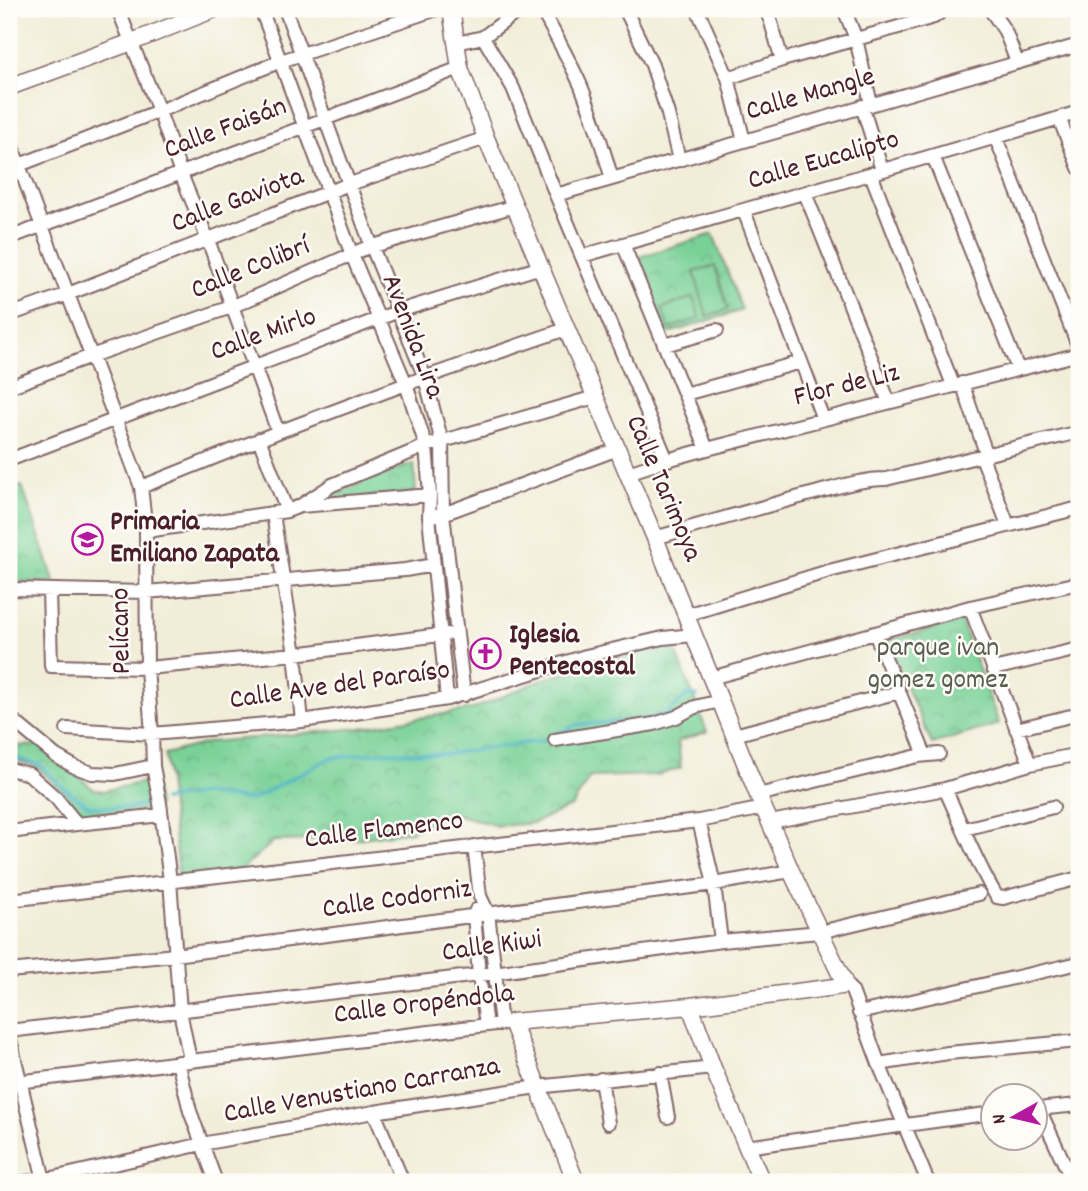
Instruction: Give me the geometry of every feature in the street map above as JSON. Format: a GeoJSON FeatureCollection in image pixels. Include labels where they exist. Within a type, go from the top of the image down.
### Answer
{"type":"FeatureCollection","features":[{"type":"Feature","properties":{"kind":"street"},"geometry":{"type":"LineString","coordinates":[[118,9],[208,240],[278,432]]}},
{"type":"Feature","properties":{"kind":"street"},"geometry":{"type":"LineString","coordinates":[[9,87],[215,9]]}},
{"type":"Feature","properties":{"kind":"street","name":"Avenida Lira"},"geometry":{"type":"LineString","coordinates":[[261,9],[352,255],[406,384],[426,446],[429,516],[447,699]]}},
{"type":"Feature","properties":{"kind":"street","name":"Avenida Lira"},"geometry":{"type":"LineString","coordinates":[[285,9],[372,247],[425,378],[442,442],[443,514],[464,695]]}},
{"type":"Feature","properties":{"kind":"street"},"geometry":{"type":"LineString","coordinates":[[14,167],[281,61],[437,9]]}},
{"type":"Feature","properties":{"kind":"street","name":"Calle Tarimoya"},"geometry":{"type":"LineString","coordinates":[[451,9],[460,68],[486,138],[655,538],[764,808],[844,984]]}},
{"type":"Feature","properties":{"kind":"street"},"geometry":{"type":"LineString","coordinates":[[457,43],[483,37],[521,9]]}},
{"type":"Feature","properties":{"kind":"street"},"geometry":{"type":"LineString","coordinates":[[541,9],[581,87],[612,179]]}},
{"type":"Feature","properties":{"kind":"street"},"geometry":{"type":"LineString","coordinates":[[625,9],[652,65],[679,159]]}},
{"type":"Feature","properties":{"kind":"street"},"geometry":{"type":"LineString","coordinates":[[697,9],[727,78],[744,141]]}},
{"type":"Feature","properties":{"kind":"street"},"geometry":{"type":"LineString","coordinates":[[765,9],[782,60]]}},
{"type":"Feature","properties":{"kind":"street"},"geometry":{"type":"LineString","coordinates":[[844,9],[856,39],[876,172],[1009,525]]}},
{"type":"Feature","properties":{"kind":"street"},"geometry":{"type":"LineString","coordinates":[[727,78],[934,17],[945,9]]}},
{"type":"Feature","properties":{"kind":"street"},"geometry":{"type":"LineString","coordinates":[[990,9],[1005,32],[1017,62]]}},
{"type":"Feature","properties":{"kind":"street"},"geometry":{"type":"LineString","coordinates":[[483,37],[513,88],[667,460]]}},
{"type":"Feature","properties":{"kind":"street","name":"Calle Mangle"},"geometry":{"type":"LineString","coordinates":[[556,195],[1079,44]]}},
{"type":"Feature","properties":{"kind":"street","name":"Calle Faisán"},"geometry":{"type":"LineString","coordinates":[[9,238],[460,68]]}},
{"type":"Feature","properties":{"kind":"street","name":"Calle Eucalipto"},"geometry":{"type":"LineString","coordinates":[[582,256],[1079,112]]}},
{"type":"Feature","properties":{"kind":"street"},"geometry":{"type":"LineString","coordinates":[[1059,118],[1079,168]]}},
{"type":"Feature","properties":{"kind":"street","name":"Calle Gaviota"},"geometry":{"type":"LineString","coordinates":[[9,315],[68,295],[349,184],[486,138]]}},
{"type":"Feature","properties":{"kind":"street"},"geometry":{"type":"LineString","coordinates":[[996,138],[1079,348]]}},
{"type":"Feature","properties":{"kind":"street","name":"Pelícano"},"geometry":{"type":"LineString","coordinates":[[9,139],[14,167],[68,295],[141,487],[146,531],[147,668],[152,766],[158,789],[170,881],[190,1111],[216,1182]]}},
{"type":"Feature","properties":{"kind":"street"},"geometry":{"type":"LineString","coordinates":[[933,156],[1018,369]]}},
{"type":"Feature","properties":{"kind":"street"},"geometry":{"type":"LineString","coordinates":[[805,193],[889,401]]}},
{"type":"Feature","properties":{"kind":"street","name":"Calle Colibrí"},"geometry":{"type":"LineString","coordinates":[[9,387],[231,307],[372,247],[515,205]]}},
{"type":"Feature","properties":{"kind":"street"},"geometry":{"type":"LineString","coordinates":[[744,211],[823,419]]}},
{"type":"Feature","properties":{"kind":"street"},"geometry":{"type":"LineString","coordinates":[[623,244],[707,449]]}},
{"type":"Feature","properties":{"kind":"street","name":"Calle Mirlo"},"geometry":{"type":"LineString","coordinates":[[9,460],[398,311],[541,267]]}},
{"type":"Feature","properties":{"kind":"street"},"geometry":{"type":"LineString","coordinates":[[141,487],[406,384],[566,329]]}},
{"type":"Feature","properties":{"kind":"street"},"geometry":{"type":"LineString","coordinates":[[665,345],[717,330]]}},
{"type":"Feature","properties":{"kind":"street","name":"Flor de Liz"},"geometry":{"type":"LineString","coordinates":[[628,473],[707,449],[1079,354]]}},
{"type":"Feature","properties":{"kind":"street"},"geometry":{"type":"LineString","coordinates":[[685,394],[801,362]]}},
{"type":"Feature","properties":{"kind":"street"},"geometry":{"type":"LineString","coordinates":[[300,506],[332,485],[426,446],[595,397]]}},
{"type":"Feature","properties":{"kind":"street"},"geometry":{"type":"LineString","coordinates":[[655,538],[846,485],[886,479],[1079,432]]}},
{"type":"Feature","properties":{"kind":"street"},"geometry":{"type":"LineString","coordinates":[[259,439],[280,512],[284,580],[302,722]]}},
{"type":"Feature","properties":{"kind":"street"},"geometry":{"type":"LineString","coordinates":[[429,516],[443,514],[618,450]]}},
{"type":"Feature","properties":{"kind":"street"},"geometry":{"type":"LineString","coordinates":[[146,531],[280,512],[300,506],[430,495]]}},
{"type":"Feature","properties":{"kind":"street"},"geometry":{"type":"LineString","coordinates":[[686,615],[829,571],[1079,508]]}},
{"type":"Feature","properties":{"kind":"street"},"geometry":{"type":"LineString","coordinates":[[9,589],[146,592],[405,570],[434,565]]}},
{"type":"Feature","properties":{"kind":"street"},"geometry":{"type":"LineString","coordinates":[[711,678],[970,607],[1079,583]]}},
{"type":"Feature","properties":{"kind":"street"},"geometry":{"type":"LineString","coordinates":[[49,590],[51,666],[147,668],[295,654],[458,633]]}},
{"type":"Feature","properties":{"kind":"street"},"geometry":{"type":"LineString","coordinates":[[970,607],[1030,764]]}},
{"type":"Feature","properties":{"kind":"street"},"geometry":{"type":"LineString","coordinates":[[764,808],[932,755],[898,692],[875,633]]}},
{"type":"Feature","properties":{"kind":"street","name":"Calle Ave del Paraíso"},"geometry":{"type":"LineString","coordinates":[[67,729],[152,734],[302,722],[447,699],[586,656],[663,638],[694,635]]}},
{"type":"Feature","properties":{"kind":"street"},"geometry":{"type":"LineString","coordinates":[[993,669],[1079,649]]}},
{"type":"Feature","properties":{"kind":"street"},"geometry":{"type":"LineString","coordinates":[[734,735],[898,692]]}},
{"type":"Feature","properties":{"kind":"street"},"geometry":{"type":"LineString","coordinates":[[555,740],[654,723],[676,717],[695,707],[720,701]]}},
{"type":"Feature","properties":{"kind":"street"},"geometry":{"type":"LineString","coordinates":[[1016,729],[1079,714]]}},
{"type":"Feature","properties":{"kind":"street"},"geometry":{"type":"LineString","coordinates":[[9,717],[56,756],[92,773],[115,774],[152,766]]}},
{"type":"Feature","properties":{"kind":"street"},"geometry":{"type":"LineString","coordinates":[[764,808],[944,789],[1030,764],[1079,754]]}},
{"type":"Feature","properties":{"kind":"street"},"geometry":{"type":"LineString","coordinates":[[9,769],[29,774],[56,798],[77,824]]}},
{"type":"Feature","properties":{"kind":"street"},"geometry":{"type":"LineString","coordinates":[[944,789],[982,872],[997,897],[1003,898],[1079,878]]}},
{"type":"Feature","properties":{"kind":"street"},"geometry":{"type":"LineString","coordinates":[[964,829],[1053,807]]}},
{"type":"Feature","properties":{"kind":"street","name":"Calle Flamenco"},"geometry":{"type":"LineString","coordinates":[[9,900],[699,821],[764,808]]}},
{"type":"Feature","properties":{"kind":"street"},"geometry":{"type":"LineString","coordinates":[[9,832],[77,824],[161,809]]}},
{"type":"Feature","properties":{"kind":"street"},"geometry":{"type":"LineString","coordinates":[[699,821],[714,884],[721,941]]}},
{"type":"Feature","properties":{"kind":"street"},"geometry":{"type":"LineString","coordinates":[[474,846],[480,896],[488,913],[495,973],[506,1023],[537,1087],[576,1182]]}},
{"type":"Feature","properties":{"kind":"street","name":"Calle Codorniz"},"geometry":{"type":"LineString","coordinates":[[9,971],[175,955],[714,884],[791,871]]}},
{"type":"Feature","properties":{"kind":"street","name":"Calle Kiwi"},"geometry":{"type":"LineString","coordinates":[[9,1033],[495,973],[721,941],[820,932],[979,894]]}},
{"type":"Feature","properties":{"kind":"street"},"geometry":{"type":"LineString","coordinates":[[480,896],[474,915],[486,1025]]}},
{"type":"Feature","properties":{"kind":"street"},"geometry":{"type":"LineString","coordinates":[[859,1013],[1079,963]]}},
{"type":"Feature","properties":{"kind":"street"},"geometry":{"type":"LineString","coordinates":[[844,984],[852,991],[928,1182]]}},
{"type":"Feature","properties":{"kind":"street","name":"Calle Oropéndola"},"geometry":{"type":"LineString","coordinates":[[14,1082],[486,1025],[690,1006],[844,984]]}},
{"type":"Feature","properties":{"kind":"street"},"geometry":{"type":"LineString","coordinates":[[690,1006],[713,1068],[762,1182]]}},
{"type":"Feature","properties":{"kind":"street"},"geometry":{"type":"LineString","coordinates":[[9,1033],[14,1082],[44,1180]]}},
{"type":"Feature","properties":{"kind":"street"},"geometry":{"type":"LineString","coordinates":[[879,1064],[1079,1041]]}},
{"type":"Feature","properties":{"kind":"street","name":"Calle Venustiano Carranza"},"geometry":{"type":"LineString","coordinates":[[22,1182],[44,1180],[202,1144],[374,1112],[537,1087],[713,1068]]}},
{"type":"Feature","properties":{"kind":"street"},"geometry":{"type":"LineString","coordinates":[[660,1073],[667,1117]]}},
{"type":"Feature","properties":{"kind":"street"},"geometry":{"type":"LineString","coordinates":[[600,1079],[608,1123]]}},
{"type":"Feature","properties":{"kind":"street"},"geometry":{"type":"LineString","coordinates":[[1050,1108],[1079,1105]]}},
{"type":"Feature","properties":{"kind":"street"},"geometry":{"type":"LineString","coordinates":[[374,1112],[402,1182]]}},
{"type":"Feature","properties":{"kind":"street"},"geometry":{"type":"LineString","coordinates":[[746,1147],[979,1115]]}},
{"type":"Feature","properties":{"kind":"street"},"geometry":{"type":"LineString","coordinates":[[1050,1135],[1073,1182]]}},
{"type":"Feature","properties":{"kind":"green space"},"geometry":{"type":"Polygon","coordinates":[[[713,234],[742,310],[666,334],[636,258],[713,234]]]}},
{"type":"Feature","properties":{"kind":"green space"},"geometry":{"type":"Polygon","coordinates":[[[715,266],[728,309],[707,316],[694,272],[715,266]]]}},
{"type":"Feature","properties":{"kind":"green space"},"geometry":{"type":"Polygon","coordinates":[[[693,297],[700,318],[669,329],[662,308],[693,297]]]}},
{"type":"Feature","properties":{"kind":"green space"},"geometry":{"type":"Polygon","coordinates":[[[414,464],[416,492],[321,502],[371,478],[414,464]]]}},
{"type":"Feature","properties":{"kind":"green space"},"geometry":{"type":"Polygon","coordinates":[[[22,486],[55,583],[9,582],[9,490],[22,486]]]}},
{"type":"Feature","properties":{"kind":"green space","name":"parque ivan gomez gomez"},"geometry":{"type":"Polygon","coordinates":[[[961,621],[999,724],[932,744],[886,641],[961,621]]]}},
{"type":"Feature","properties":{"kind":"green space"},"geometry":{"type":"Polygon","coordinates":[[[673,643],[707,732],[678,741],[681,768],[657,775],[590,777],[572,806],[534,823],[498,826],[452,813],[411,831],[355,839],[274,841],[242,869],[179,878],[165,754],[210,742],[360,728],[473,709],[544,679],[673,643]]]}},
{"type":"Feature","properties":{"kind":"green space"},"geometry":{"type":"Polygon","coordinates":[[[45,745],[93,789],[103,791],[153,780],[158,805],[151,810],[96,816],[82,811],[38,768],[9,760],[9,746],[45,745]]]}},
{"type":"Feature","properties":{"kind":"waterway"},"geometry":{"type":"LineString","coordinates":[[163,800],[203,794],[251,800],[330,758],[383,752],[446,754],[541,741],[576,725],[648,719],[667,713],[688,695],[697,696]]}},
{"type":"Feature","properties":{"kind":"waterway"},"geometry":{"type":"LineString","coordinates":[[9,756],[40,765],[63,787],[89,806],[130,808],[155,802]]}},
{"type":"Feature","properties":{"kind":"place","name":"Primaria Emiliano Zapata"},"geometry":{"type":"Point","coordinates":[87,540]}},
{"type":"Feature","properties":{"kind":"place","name":"Iglesia Pentecostal"},"geometry":{"type":"Point","coordinates":[486,653]}}]}
